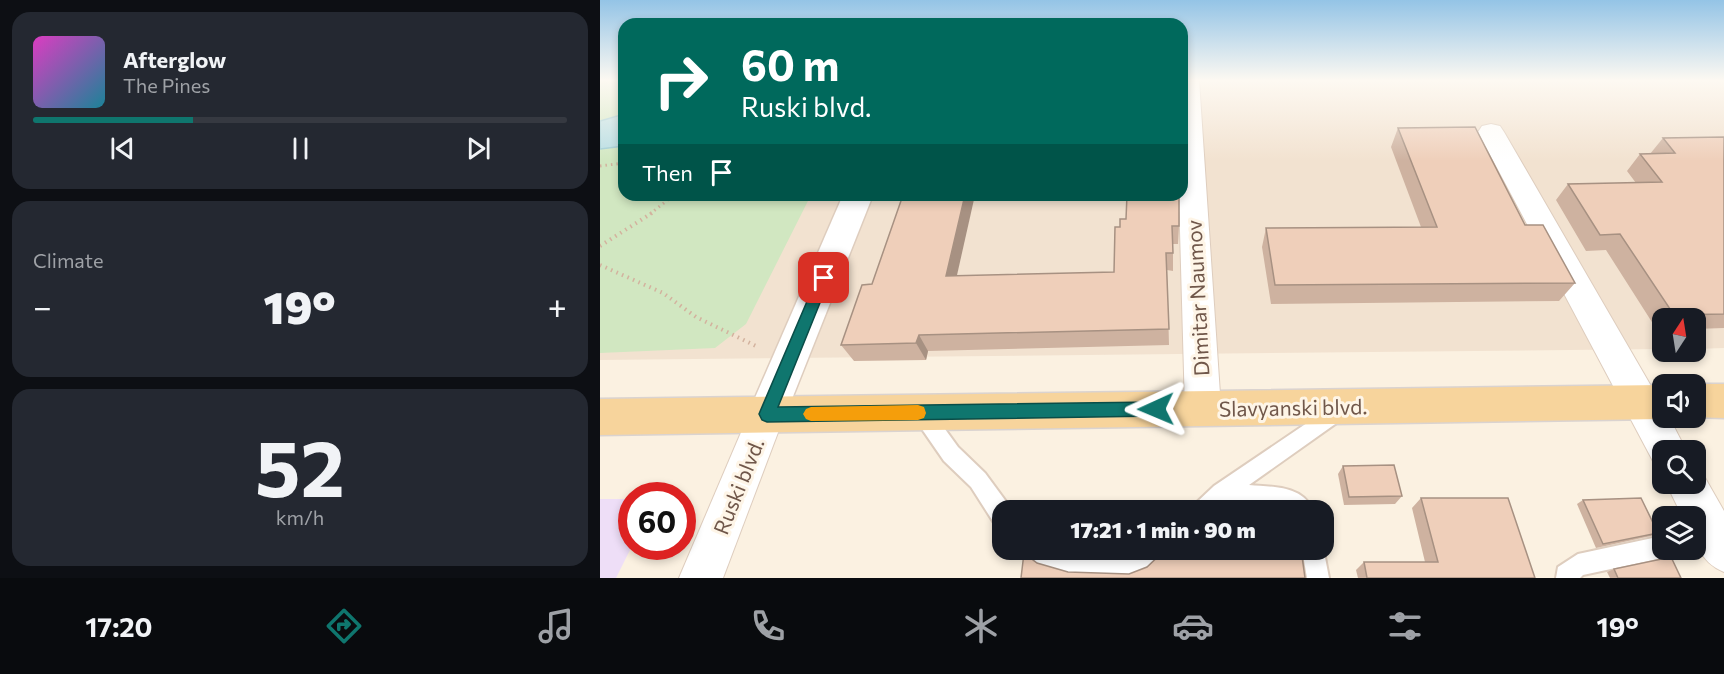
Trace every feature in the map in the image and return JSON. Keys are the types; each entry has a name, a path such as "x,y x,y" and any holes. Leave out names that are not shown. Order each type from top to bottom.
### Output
{"main road":[{"path":"1706,401 1724,401"},
{"name":"Slavyanski blvd.","path":"600,417 1651,402"}],"street":[{"name":"Dimitar Naumov","path":"1188,107 1203,408"},
{"path":"1491,132 1651,402 1664,440"},
{"name":"Ruski blvd.","path":"701,578 856,201"},
{"path":"1691,494 1709,537"}],"lane":[{"path":"1214,500 1345,406"},
{"path":"921,412 951,454 978,480 992,500"},
{"path":"1221,493 1288,500"},
{"path":"1567,578 1566,575 1578,565 1652,549"},
{"path":"1054,560 1080,567 1131,572 1144,560"},
{"path":"1315,560 1318,578"}],"path":[{"path":"600,166 618,164"},
{"path":"600,246 642,221 667,201"},
{"path":"600,265 663,293 696,317 789,362"}],"shaded area":[{"path":"600,107 618,107 618,201 1188,201 1188,107 1724,107 1724,348 1706,349 1706,308 1652,308 1652,349 600,360"},
{"path":"600,499 618,499 618,560 625,560 616,578 600,578"}],"green space":[{"path":"600,107 618,107 618,201 808,201 746,324 715,348 600,353"}],"water":[{"path":"618,116 618,147 600,149 600,121"}],"building":[{"path":"1475,127 1525,225 1543,225 1575,283 1275,285 1266,228 1437,227 1398,128"},
{"path":"1724,137 1724,314 1706,314 1706,308 1669,308 1620,234 1600,235 1568,184 1662,182 1640,154 1675,153 1663,138"},
{"path":"901,201 964,201 946,276 1114,272 1115,227 1120,227 1120,219 1126,219 1127,201 1179,201 1179,226 1172,226 1173,253 1166,253 1169,329 919,335 916,343 841,345 862,285 872,284"},
{"path":"1394,465 1402,496 1349,497 1343,466"},
{"path":"1421,498 1508,498 1535,578 1367,578 1364,562 1438,562"},
{"path":"1641,498 1652,521 1652,534 1603,544 1583,500"},
{"path":"1023,560 1033,560 1068,572 1129,574 1147,567 1154,560 1303,560 1305,578 1021,578"},
{"path":"1657,560 1672,560 1681,578 1618,578 1614,569"}],"slow traffic":[{"path":"811,414 918,413"}],"route":[{"path":"824,278 767,414 1156,409"}]}
